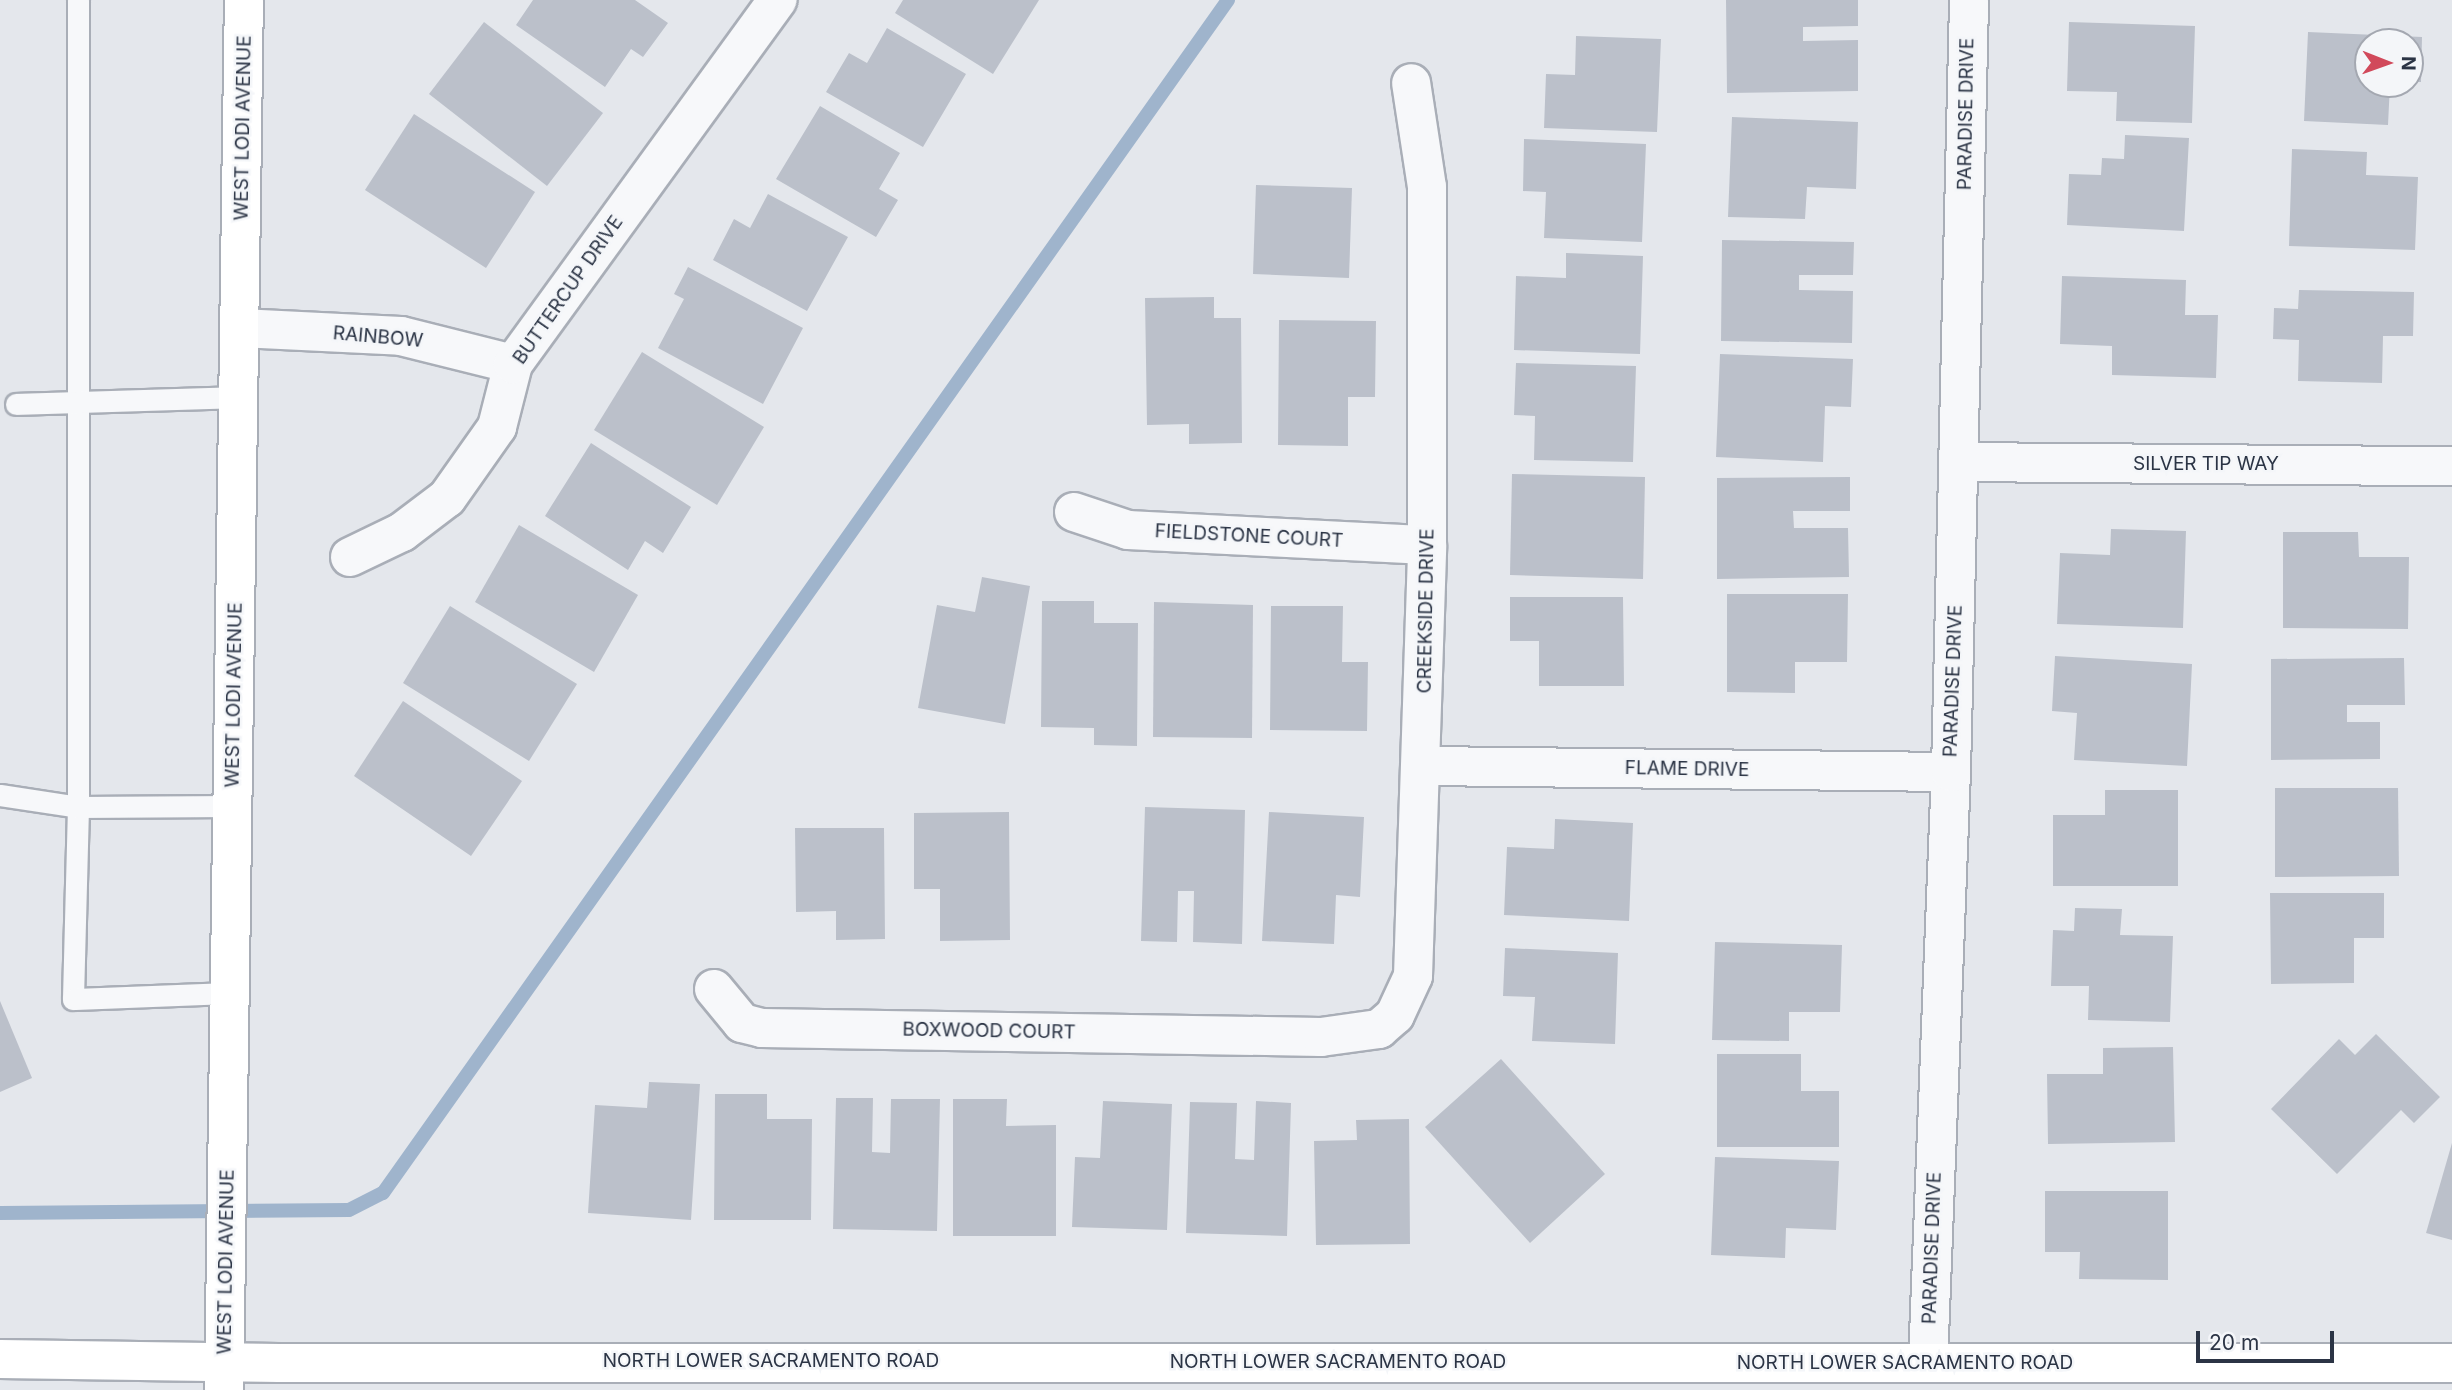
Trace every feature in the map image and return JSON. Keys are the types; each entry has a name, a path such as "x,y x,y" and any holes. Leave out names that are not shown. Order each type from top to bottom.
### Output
{"main road":[{"name":"WEST LODI AVENUE","path":"224,1376 244,0"},
{"name":"NORTH LOWER SACRAMENTO ROAD","path":"0,1359 224,1376 1920,1376 2452,1363"}],"street":[{"name":"PARADISE DRIVE","path":"1920,1376 1951,772 1969,0"},
{"name":"BUTTERCUP DRIVE","path":"350,557 402,532 447,498 497,428 513,364 771,2"},
{"name":"CREEKSIDE DRIVE","path":"1280,1036 1321,1037 1379,1029 1395,1015 1413,976 1423,766 1427,545 1427,187 1410,83"},
{"name":"RAINBOW","path":"240,328 401,336 513,364"},
{"name":"SILVER TIP WAY","path":"1959,462 2452,466"},
{"name":"FIELDSTONE COURT","path":"1074,512 1128,530 1427,545"},
{"name":"FLAME DRIVE","path":"1423,766 1951,772"},
{"name":"BOXWOOD COURT","path":"714,989 742,1023 762,1028 1280,1036"}],"lane":[{"path":"78,0 75,405 78,807 73,999 231,993"},
{"path":"16,404 75,405 239,397"},
{"path":"0,795 78,807 233,806"}],"building":[{"path":"533,0 635,0 668,23 643,57 631,49 605,87 516,25"},
{"path":"903,0 1039,0 993,74 895,13"},
{"path":"1726,0 1858,0 1858,26 1803,27 1803,41 1858,40 1858,91 1727,93"},
{"path":"484,22 603,113 547,186 429,94"},
{"path":"2069,22 2195,26 2192,123 2116,121 2117,92 2067,91"},
{"path":"887,28 966,74 923,147 826,92 849,53 867,63"},
{"path":"2308,32 2354,34 2354,98 2389,98 2388,125 2304,121"},
{"path":"1576,36 1661,39 1657,132 1544,128 1546,74 1575,75"},
{"path":"820,106 900,153 879,189 898,200 876,237 776,179"},
{"path":"414,114 535,192 486,268 365,190"},
{"path":"1732,117 1858,122 1856,189 1807,187 1805,219 1728,217"},
{"path":"2125,135 2189,138 2184,231 2067,225 2069,174 2101,175 2102,158 2124,159"},
{"path":"1524,139 1646,144 1642,242 1544,238 1546,192 1523,191"},
{"path":"2292,149 2367,152 2366,175 2418,177 2415,250 2289,246"},
{"path":"1256,185 1352,188 1349,278 1253,274"},
{"path":"768,194 848,237 807,311 713,260 734,219 750,228"},
{"path":"1722,240 1854,242 1853,275 1799,275 1799,290 1853,291 1852,343 1721,341"},
{"path":"1566,253 1643,256 1640,354 1514,350 1516,276 1566,278"},
{"path":"688,267 803,328 763,404 658,348 684,299 674,294"},
{"path":"2062,276 2186,280 2185,315 2218,315 2216,378 2112,375 2112,346 2060,344"},
{"path":"2299,290 2414,292 2413,336 2383,336 2382,383 2298,381 2299,340 2273,339 2274,308 2298,309"},
{"path":"1214,297 1214,318 1241,318 1242,443 1189,444 1189,424 1147,425 1145,298"},
{"path":"1279,320 1376,321 1375,397 1348,397 1348,446 1278,445"},
{"path":"642,352 764,427 717,505 594,430"},
{"path":"1720,354 1853,359 1851,407 1825,406 1823,462 1716,457"},
{"path":"1516,363 1636,366 1633,462 1534,460 1535,416 1514,415"},
{"path":"591,443 691,507 663,553 645,541 628,570 545,516"},
{"path":"1512,474 1645,477 1643,579 1510,575"},
{"path":"1850,477 1850,511 1793,511 1794,528 1848,528 1849,577 1717,579 1717,478"},
{"path":"519,525 638,595 594,672 475,602"},
{"path":"2111,529 2186,531 2183,628 2057,624 2060,553 2110,555"},
{"path":"2283,532 2358,532 2359,557 2409,557 2408,629 2283,628"},
{"path":"982,577 1030,586 1005,724 918,708 937,605 975,612"},
{"path":"1727,594 1848,594 1847,662 1795,662 1795,693 1727,692"},
{"path":"1510,597 1623,597 1624,686 1539,686 1539,641 1510,641"},
{"path":"1042,601 1094,601 1094,623 1138,623 1137,746 1094,745 1094,728 1041,727"},
{"path":"1154,602 1253,605 1252,738 1153,737"},
{"path":"450,606 577,684 529,761 403,683"},
{"path":"1271,606 1343,606 1342,662 1368,662 1367,731 1270,730"},
{"path":"2055,656 2192,664 2187,766 2074,760 2077,713 2052,711"},
{"path":"2404,658 2405,705 2347,705 2347,722 2380,722 2380,759 2271,760 2271,659"},
{"path":"403,701 522,781 471,856 354,776"},
{"path":"2275,788 2398,788 2399,876 2275,877"},
{"path":"2105,790 2178,790 2178,886 2053,886 2053,815 2105,815"},
{"path":"1145,807 1245,810 1242,944 1193,942 1194,891 1178,891 1177,942 1141,941"},
{"path":"1009,812 1010,940 940,941 940,889 914,889 914,813"},
{"path":"1269,812 1364,817 1360,897 1336,895 1334,944 1262,941"},
{"path":"1555,819 1633,823 1629,921 1504,915 1507,847 1554,849"},
{"path":"795,828 884,828 885,939 836,940 836,911 796,912"},
{"path":"2270,893 2384,893 2384,938 2354,938 2354,983 2271,984"},
{"path":"2075,908 2122,909 2120,935 2173,936 2170,1022 2088,1020 2089,986 2051,986 2053,930 2074,931"},
{"path":"1715,942 1842,945 1840,1012 1789,1012 1789,1041 1712,1040"},
{"path":"1505,948 1618,953 1615,1044 1532,1041 1535,997 1503,996"},
{"path":"0,1001 32,1078 0,1092"},
{"path":"2376,1034 2440,1097 2414,1123 2401,1110 2337,1174 2271,1109 2339,1039 2355,1055"},
{"path":"2173,1047 2175,1142 2048,1144 2047,1074 2103,1074 2103,1048"},
{"path":"1717,1054 1801,1054 1801,1091 1839,1091 1839,1147 1717,1147"},
{"path":"1501,1059 1605,1174 1530,1243 1425,1127"},
{"path":"649,1082 700,1084 691,1220 588,1213 595,1105 647,1108"},
{"path":"715,1094 767,1094 767,1119 812,1119 811,1220 714,1220"},
{"path":"836,1098 873,1098 872,1152 890,1153 891,1099 940,1099 937,1231 833,1229"},
{"path":"953,1099 1007,1099 1006,1126 1056,1125 1056,1236 953,1236"},
{"path":"1103,1101 1172,1104 1167,1230 1072,1227 1075,1157 1100,1158"},
{"path":"1256,1101 1291,1103 1287,1236 1186,1233 1190,1102 1237,1103 1235,1159 1254,1160"},
{"path":"1409,1119 1410,1244 1316,1245 1314,1141 1357,1140 1356,1120"},
{"path":"2452,1143 2452,1240 2426,1233"},
{"path":"1715,1157 1839,1161 1836,1230 1786,1228 1785,1258 1711,1255"},
{"path":"2045,1191 2168,1191 2168,1280 2079,1279 2080,1252 2045,1252"}],"waterway":[{"path":"0,1213 349,1210 383,1193 1228,0"}]}
